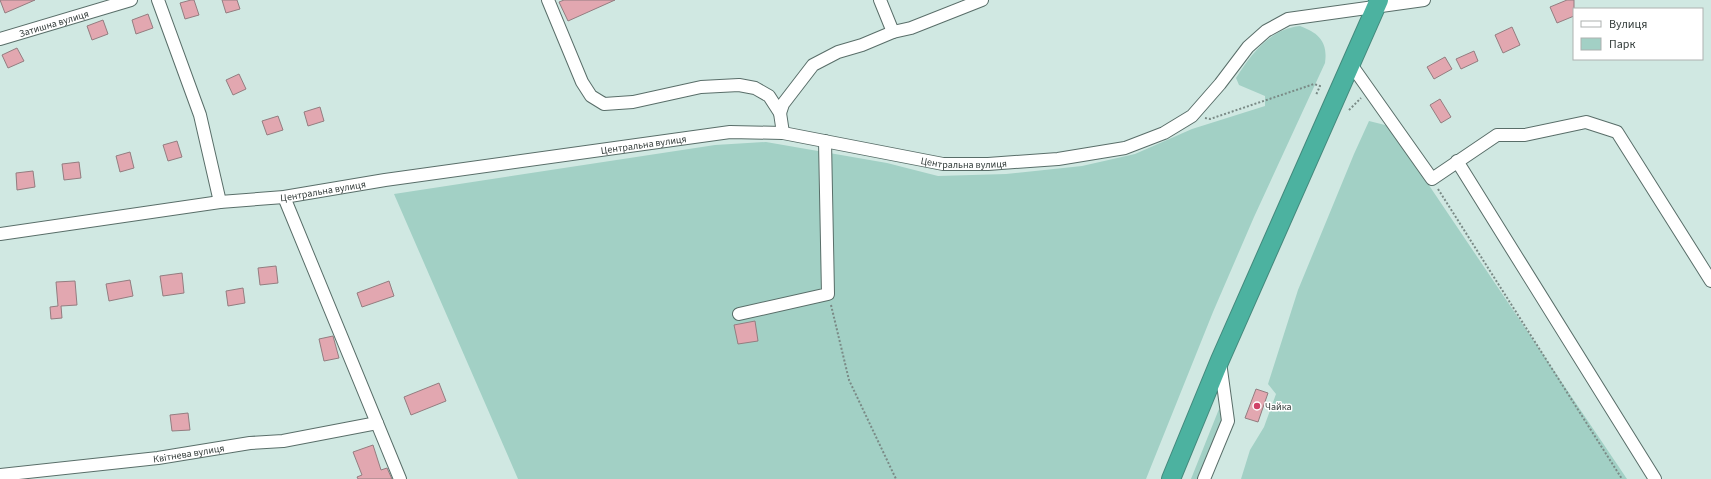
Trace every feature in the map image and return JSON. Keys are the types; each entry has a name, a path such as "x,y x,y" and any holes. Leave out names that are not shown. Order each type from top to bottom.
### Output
{"highway":[{"path":"1171,479 1220,360 1377,4"}],"street":[{"name":"Затишна вулиця","path":"0,39 130,0"},
{"path":"158,0 200,115 220,202"},
{"path":"548,0 582,82 591,96 604,104 633,102 701,87 739,85 755,88 769,96 780,113 783,133"},
{"path":"880,0 893,32"},
{"path":"780,113 783,104 813,66 838,52 862,45 893,32 911,28 982,0"},
{"name":"Центральна вулиця","path":"0,234 220,202 284,197 385,180 730,132 783,133 943,164 988,164 1058,159 1125,148 1164,133 1192,116 1220,84 1248,47 1266,31 1288,19 1377,4 1424,0"},
{"path":"1350,63 1432,179 1497,135 1525,135 1586,122 1617,132 1711,282"},
{"path":"739,314 828,294 825,141"},
{"path":"1457,161 1655,479"},
{"path":"284,197 400,479"},
{"path":"1204,479 1228,421 1220,360"},
{"name":"Квітнева вулиця","path":"0,475 158,458 250,443 283,441 377,424"}],"path":[{"path":"1192,116 1210,119 1314,84 1320,86 1316,95"},
{"path":"1432,179 1622,479"},
{"path":"828,294 849,380 896,479"}],"green space":[{"path":"1300,26 1317,35 1321,39 1325,49 1325,63 1254,217 1213,312 1146,479 518,479 394,194 715,145 766,142 887,163 938,176 1006,174 1082,166 1135,154 1192,129 1265,106 1265,96 1239,85 1236,78 1248,60 1262,44 1279,32"},
{"path":"1369,121 1389,126 1627,479 1241,479 1250,450 1264,427 1276,394 1268,384 1298,290"},
{"path":"1219,409 1224,417 1198,479 1191,479"}],"building":[{"path":"0,0 35,0 5,13"},
{"path":"194,0 199,15 185,19 180,3"},
{"path":"222,0 237,0 240,9 226,13"},
{"path":"564,0 615,0 568,21 559,2"},
{"path":"1567,0 1574,0 1573,16 1557,23 1550,7"},
{"path":"148,14 153,28 136,34 132,20"},
{"path":"103,20 108,34 92,40 87,26"},
{"path":"1512,27 1520,45 1503,53 1495,35"},
{"path":"17,48 24,61 8,68 2,55"},
{"path":"1474,51 1478,61 1461,69 1456,59"},
{"path":"1445,57 1452,69 1434,79 1427,67"},
{"path":"239,74 246,89 233,95 226,80"},
{"path":"1440,99 1451,117 1441,123 1430,105"},
{"path":"320,107 324,121 308,126 304,112"},
{"path":"278,116 283,130 267,135 262,121"},
{"path":"177,141 182,157 168,161 163,145"},
{"path":"130,152 134,168 120,172 116,156"},
{"path":"79,162 81,178 64,180 62,164"},
{"path":"33,171 35,187 17,190 16,173"},
{"path":"276,266 278,283 260,285 258,268"},
{"path":"182,273 184,293 163,296 160,276"},
{"path":"130,280 133,296 109,301 106,284"},
{"path":"75,281 77,305 61,306 62,318 51,319 50,307 58,306 56,282"},
{"path":"389,281 394,296 362,307 357,293"},
{"path":"243,288 245,303 228,306 226,291"},
{"path":"755,321 758,341 738,344 734,325"},
{"path":"333,336 339,358 324,361 319,339"},
{"path":"439,383 446,401 411,415 404,397"},
{"name":"Чайка","path":"1256,389 1268,393 1258,422 1245,418"},
{"path":"188,413 190,430 172,431 170,415"},
{"path":"373,445 381,470 387,468 392,479 358,479 357,477 362,475 353,452"}],"place":[{"name":"Чайка","path":"1257,406"}]}
